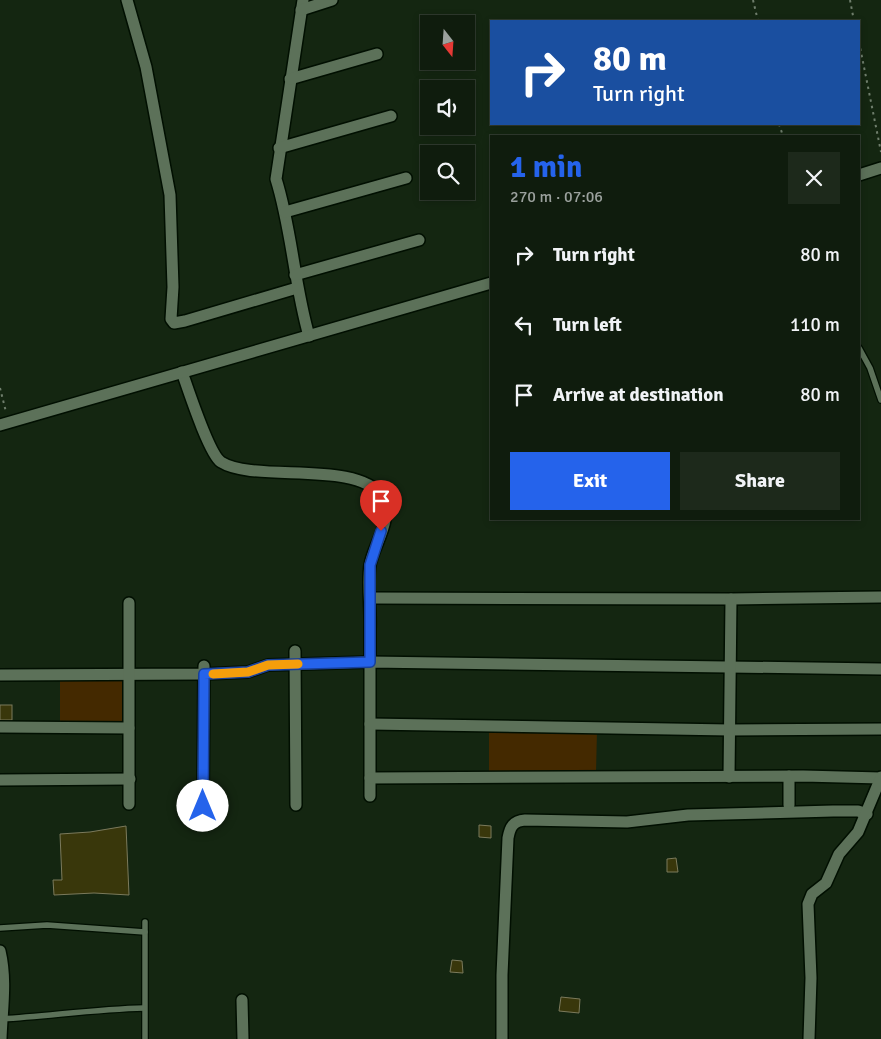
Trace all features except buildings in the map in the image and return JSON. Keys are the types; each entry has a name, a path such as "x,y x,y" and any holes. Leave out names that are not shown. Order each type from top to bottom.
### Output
{"street":[{"path":"127,0 146,67 170,195 173,287 171,320 174,323 185,321 297,288"},
{"path":"309,336 297,288 284,212 276,179 279,148 302,5 332,0"},
{"path":"290,79 377,54"},
{"path":"279,148 391,116"},
{"path":"860,175 881,168"},
{"path":"284,212 406,178"},
{"path":"295,275 419,240"},
{"path":"4,423 490,283"},
{"path":"182,372 215,456 221,462 236,467 310,473 358,480 371,486 381,496 386,514 370,565 370,796"},
{"path":"371,598 731,599 881,597"},
{"path":"729,777 732,668 731,599"},
{"path":"129,602 129,804"},
{"path":"295,651 296,805"},
{"path":"0,675 128,674 204,670 248,672 268,665 370,662 881,669"},
{"path":"203,806 204,670"},
{"path":"370,724 730,730 881,730"},
{"path":"0,727 129,728"},
{"path":"370,778 789,776 881,778 858,832 839,854 826,884 812,894 808,904 811,978 809,1039"},
{"path":"789,776 789,805"},
{"path":"0,780 130,779"},
{"path":"502,1039 502,974 508,838 510,827 514,823 525,820 627,822 688,815 833,811 858,811 867,814"},
{"path":"0,951 4,969 1,1039"},
{"path":"242,1000 243,1039"}],"lane":[{"path":"860,350 870,368 881,400"},
{"path":"145,922 145,1039"},
{"path":"0,928 47,926 145,932"},
{"path":"2,1018 37,1017 105,1009 144,1008"}],"path":[{"path":"753,0 758,20"},
{"path":"850,0 854,20"},
{"path":"860,47 881,152"},
{"path":"0,388 4,423"}],"shaded area":[{"path":"60,678 125,678 125,724 60,724"},
{"path":"489,730 597,730 596,773 489,773"}],"slow traffic":[{"path":"213,674 248,672 268,665 298,664"}],"route":[{"path":"203,806 204,674 248,672 268,665 370,662 370,565 381,531"}]}
